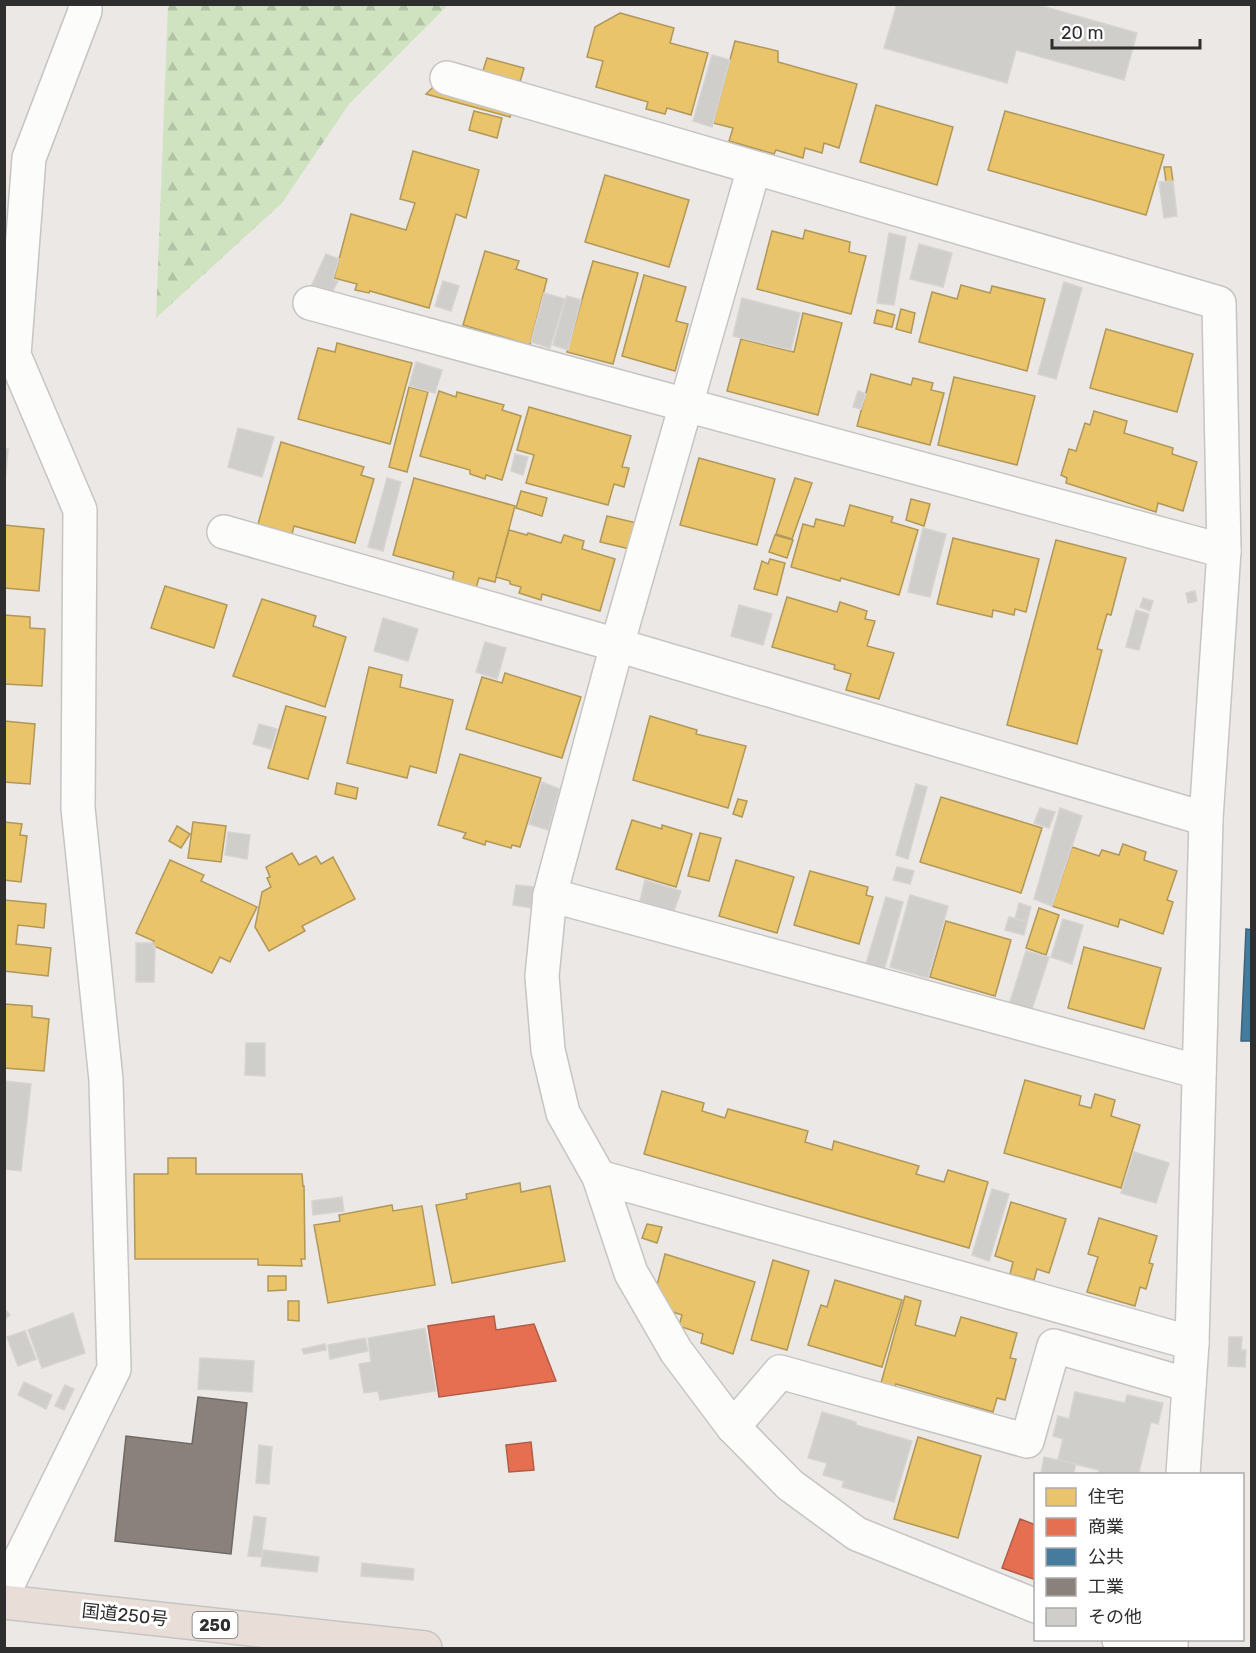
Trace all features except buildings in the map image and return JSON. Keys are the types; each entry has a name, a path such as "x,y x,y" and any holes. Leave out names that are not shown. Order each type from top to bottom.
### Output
{"highway":[{"name":"国道250号","path":"4,1602 425,1648"}],"street":[{"path":"4,1592 114,1369 106,1080 78,808 80,510 14,355 28,158 85,11 85,4"},
{"path":"447,78 1219,303 1224,550 1206,819 1191,1343 1183,1473"},
{"path":"754,168 617,645 550,896 542,976 548,1050 563,1113 599,1177 631,1273 676,1351 733,1427 790,1485 857,1534 1034,1606"},
{"path":"310,303 1224,550"},
{"path":"224,532 1206,819"},
{"path":"550,896 1198,1072"},
{"path":"599,1177 1191,1343"},
{"path":"733,1427 780,1372 1027,1441 1054,1346 1189,1385"},
{"path":"1122,1641 1141,1648"}],"green space":[{"path":"168,5 448,5 349,104 282,203 156,318"}]}
